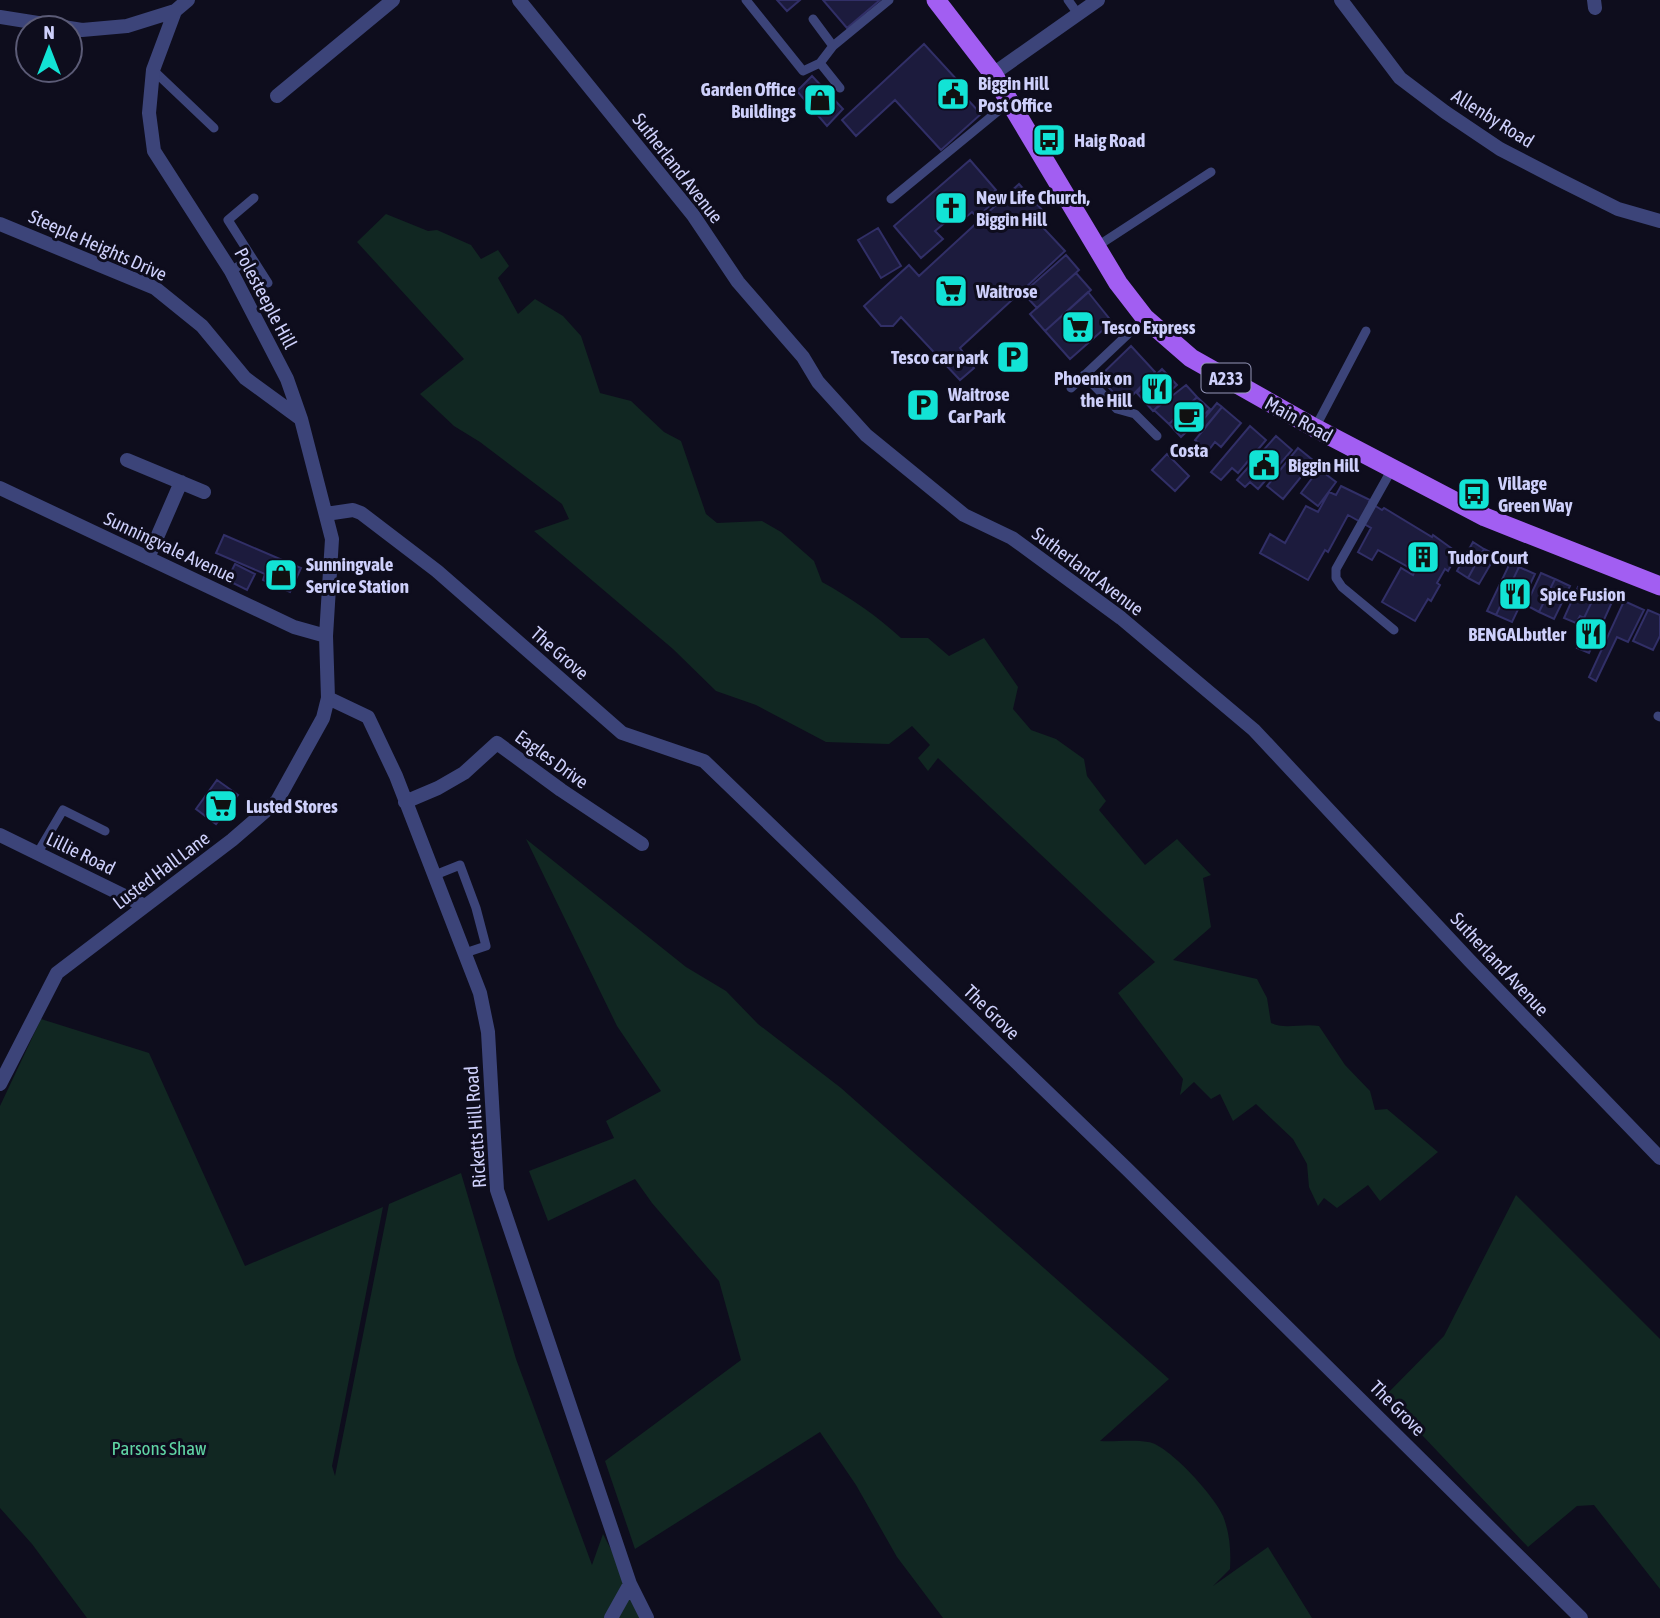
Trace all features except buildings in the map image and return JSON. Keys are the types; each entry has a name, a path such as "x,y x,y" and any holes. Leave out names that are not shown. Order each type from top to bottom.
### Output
{"main road":[{"name":"Main Road","path":"936,0 993,74 1118,284 1145,318 1191,358 1392,470 1485,517 1660,586"}],"street":[{"name":"Polesteeple Hill","path":"188,0 175,11 153,70 149,113 154,151 231,271 287,379 301,419 332,539 326,636"},
{"path":"277,96 393,0"},
{"name":"Sutherland Avenue","path":"519,0 693,215 738,282 803,357 818,382 866,435 964,515 1012,538 1121,618 1254,730 1470,961 1660,1158"},
{"path":"993,74 1098,0"},
{"name":"Allenby Road","path":"1341,0 1400,78 1445,112 1500,149 1558,179 1618,209 1660,221"},
{"path":"0,17 82,30 127,26 175,11"},
{"name":"Steeple Heights Drive","path":"0,223 156,288 202,326 245,378 301,419"},
{"path":"127,460 204,492"},
{"path":"148,558 181,482"},
{"name":"Sunningvale Avenue","path":"0,488 294,627 326,636"},
{"name":"The Grove","path":"326,514 353,510 361,513 437,571 622,733 704,761 1094,1137 1581,1618"},
{"name":"Lusted Hall Lane","path":"0,1084 57,974 232,840 276,802 323,718 328,698 326,636"},
{"name":"Ricketts Hill Road","path":"328,698 368,717 396,776 480,993 488,1032 497,1190 630,1584 647,1618"},
{"name":"Eagles Drive","path":"405,802 464,773 497,743 642,844"},
{"name":"Lillie Road","path":"0,835 145,906"},
{"path":"611,1618 630,1584"}],"lane":[{"path":"746,0 803,71 820,63 833,46 889,0"},
{"path":"1069,0 1078,14"},
{"path":"813,19 833,46"},
{"path":"820,63 840,88"},
{"path":"153,70 214,128"},
{"path":"891,199 1009,102"},
{"path":"1096,247 1211,172"},
{"path":"254,198 228,220 268,283"},
{"path":"231,271 251,258"},
{"path":"1071,388 1145,318"},
{"path":"1315,428 1366,331"},
{"path":"1084,375 1117,409 1135,414 1157,436"},
{"path":"1392,470 1336,569 1335,578 1342,587 1394,630"},
{"path":"37,854 63,810 105,831"},
{"path":"435,875 460,865 486,946 465,953"}],"green space":[{"path":"386,214 428,231 437,230 471,245 481,259 498,250 509,266 498,278 518,314 535,299 563,316 581,336 600,393 631,401 664,432 681,441 706,514 717,523 762,521 781,532 814,561 822,582 883,622 901,638 928,638 949,656 984,638 1018,687 1013,709 1031,730 1056,739 1084,759 1087,776 1106,801 1099,810 1145,865 1177,839 1211,875 1203,878 1211,927 1173,960 1257,979 1267,998 1271,1023 1282,1026 1319,1026 1345,1065 1370,1091 1375,1110 1387,1109 1438,1152 1380,1201 1368,1185 1337,1208 1324,1198 1318,1206 1309,1187 1307,1164 1293,1139 1256,1104 1233,1121 1220,1094 1211,1099 1194,1082 1180,1095 1183,1079 1118,993 1155,962 938,758 928,771 918,758 930,745 912,726 889,744 826,742 756,705 716,691 673,649 534,531 569,519 562,504 480,442 454,426 420,394 464,359 357,242"},
{"path":"526,839 686,967 726,991 758,1024 841,1088 1169,1379 1100,1441 1142,1441 1157,1445 1179,1462 1211,1497 1223,1516 1229,1536 1230,1556 1230,1569 1213,1586 1268,1547 1312,1618 943,1618 897,1557 856,1485 820,1432 635,1549 605,1461 741,1360 719,1281 652,1203 635,1179 548,1221 529,1171 614,1138 606,1121 661,1091 617,1026"},
{"name":"Parsons Shaw","path":"41,1019 149,1053 245,1266 383,1207 332,1466 335,1476 389,1204 461,1173 516,1359 592,1565 603,1534 633,1592 642,1618 87,1618 32,1544 0,1508 0,1106"},
{"path":"1516,1195 1660,1339 1660,1589 1594,1505 1577,1506 1528,1547 1385,1396 1444,1336"}],"place":[{"name":"Biggin Hill Post Office","path":"953,94"},
{"name":"Garden Office Buildings","path":"820,100"},
{"name":"Haig Road","path":"1049,140"},
{"name":"New Life Church, Biggin Hill","path":"951,208"},
{"name":"Waitrose","path":"951,291"},
{"name":"Tesco Express","path":"1078,327"},
{"name":"Tesco car park","path":"1013,357"},
{"name":"Phoenix on the Hill","path":"1157,389"},
{"name":"Waitrose Car Park","path":"923,405"},
{"name":"Costa","path":"1189,417"},
{"name":"Biggin Hill","path":"1264,465"},
{"name":"Village Green Way","path":"1474,494"},
{"name":"Tudor Court","path":"1423,557"},
{"name":"Sunningvale Service Station","path":"281,575"},
{"name":"Spice Fusion","path":"1515,594"},
{"name":"BENGALbutler","path":"1591,634"},
{"name":"Lusted Stores","path":"221,806"}]}
